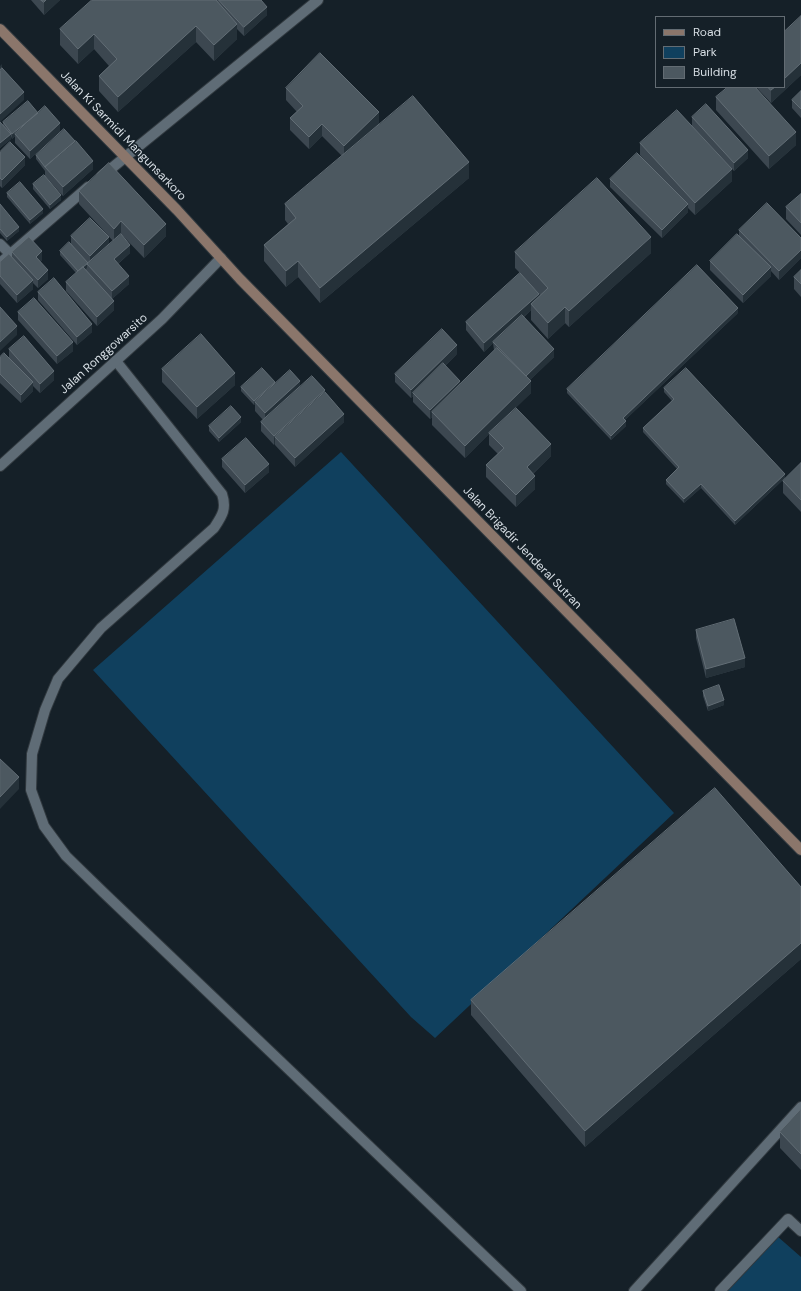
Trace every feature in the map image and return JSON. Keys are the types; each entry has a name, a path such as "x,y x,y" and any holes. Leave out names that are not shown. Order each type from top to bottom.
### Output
{"main road":[{"name":"Jalan Ki Sarmidi Mangunsarkoro","path":"0,28 125,156 224,261"},
{"name":"Jalan Brigadir Jenderal Sutran","path":"224,261 801,850"}],"street":[{"path":"0,263 125,156 318,0"},
{"path":"0,244 10,254"},
{"name":"Jalan Ronggowarsito","path":"0,466 224,261"},
{"path":"116,361 222,494 225,503 223,515 214,528 101,628 58,679 44,710 32,754 32,790 44,826 66,856 521,1291"},
{"path":"634,1291 801,1107"},
{"path":"720,1291 788,1219 801,1232"}],"green space":[{"path":"341,452 674,813 435,1038 411,1017 93,670"},
{"path":"777,1236 801,1257 801,1291 726,1291"}],"building":[{"path":"92,0 216,0 237,24 214,45 196,26 118,97 99,76 117,59 94,34 78,49 60,29"},
{"path":"219,0 261,0 267,7 244,27"},
{"path":"801,16 801,63 785,78 785,31"},
{"path":"320,53 379,112 344,146 322,124 309,137 290,118 303,106 286,88"},
{"path":"2,68 24,92 0,114 0,71"},
{"path":"727,88 756,88 796,132 769,156 716,97"},
{"path":"801,91 801,109 792,100"},
{"path":"413,96 469,162 320,288 298,261 286,271 264,245 296,218 285,204"},
{"path":"28,101 38,113 12,134 3,122"},
{"path":"706,104 748,150 734,163 692,117"},
{"path":"45,106 60,123 30,151 15,134"},
{"path":"677,110 732,169 695,203 640,143"},
{"path":"0,122 11,134 0,143"},
{"path":"64,129 75,141 45,167 36,155"},
{"path":"76,141 93,161 63,187 45,167"},
{"path":"10,142 25,157 2,180 0,178 0,152"},
{"path":"637,153 688,204 662,230 610,179"},
{"path":"109,163 166,224 144,245 121,221 114,229 79,191"},
{"path":"44,175 61,195 50,205 33,184"},
{"path":"597,178 651,237 569,311 565,307 548,323 531,304 548,288 515,252"},
{"path":"20,182 43,209 30,220 7,193"},
{"path":"801,194 801,223 786,207"},
{"path":"767,203 801,238 801,250 779,271 739,230"},
{"path":"0,204 19,227 7,237 0,229"},
{"path":"90,218 109,237 90,256 71,236"},
{"path":"121,234 130,245 114,259 129,276 112,291 87,264"},
{"path":"737,234 771,267 743,295 710,261"},
{"path":"29,237 42,251 36,257 48,270 38,280 12,252"},
{"path":"69,242 88,263 78,271 60,251"},
{"path":"9,254 33,280 17,295 0,276 0,262"},
{"path":"697,265 738,308 623,418 626,421 611,436 567,389"},
{"path":"83,267 114,301 97,317 66,282"},
{"path":"801,270 801,284 794,277"},
{"path":"520,273 539,294 484,343 466,322"},
{"path":"54,278 92,324 77,337 38,292"},
{"path":"34,298 73,342 57,356 18,312"},
{"path":"0,307 17,326 0,342"},
{"path":"522,315 554,349 526,376 493,342"},
{"path":"442,329 457,345 411,390 395,374"},
{"path":"201,334 235,373 197,407 162,369"},
{"path":"24,336 54,371 40,384 9,349"},
{"path":"497,348 531,381 465,446 432,412"},
{"path":"4,353 33,382 21,395 0,374 0,357"},
{"path":"443,363 460,381 430,410 413,393"},
{"path":"262,368 275,382 254,401 241,387"},
{"path":"686,368 785,474 735,521 701,484 684,499 666,480 679,467 643,428 674,399 664,388"},
{"path":"290,370 300,381 265,413 255,402"},
{"path":"312,376 325,390 274,436 261,422"},
{"path":"325,392 344,414 295,458 275,437"},
{"path":"231,406 241,417 219,438 209,426"},
{"path":"516,408 551,444 527,467 535,476 516,495 486,465 504,448 489,433"},
{"path":"246,438 269,464 245,485 222,459"},
{"path":"801,463 801,500 783,481"},
{"path":"734,619 745,658 706,669 696,630"},
{"path":"719,685 724,700 708,706 703,691"},
{"path":"0,759 19,777 0,797"},
{"path":"715,788 801,887 801,943 585,1131 471,1000"},
{"path":"801,1109 801,1154 780,1132"}]}
